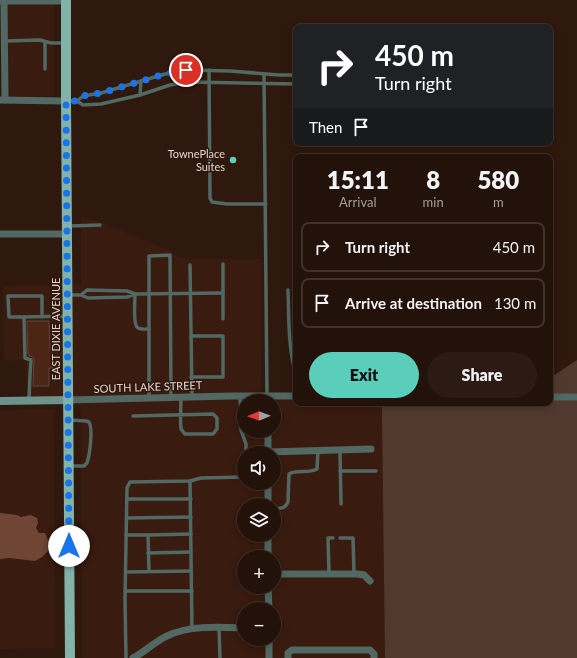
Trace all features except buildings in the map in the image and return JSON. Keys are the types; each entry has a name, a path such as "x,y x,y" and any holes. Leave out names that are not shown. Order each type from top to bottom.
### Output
{"main road":[{"name":"EAST DIXIE AVENUE","path":"66,0 70,658"}],"street":[{"path":"66,0 2,1 4,40 3,100 66,101"},
{"path":"0,234 67,230"},
{"name":"SOUTH LAKE STREET","path":"0,400 237,396"},
{"name":"SOUTH LAKE STREET","path":"281,397 293,396"},
{"path":"553,397 577,397"},
{"path":"281,451 371,449"},
{"path":"281,574 354,574 364,576 370,580"},
{"path":"133,658 157,641 181,630 219,627 237,628"},
{"path":"269,646 269,658"},
{"path":"288,658 288,653 292,650 370,650 374,654 374,658"},
{"path":"324,650 324,658"}],"lane":[{"path":"4,40 40,40 52,43 66,43"},
{"path":"45,42 45,69"},
{"path":"77,101 82,96 101,93 165,74 186,70 293,75"},
{"path":"209,70 210,198 212,202 227,204 266,204"},
{"path":"264,74 267,394"},
{"path":"140,95 141,81"},
{"path":"66,101 77,101 83,105 101,104 140,95 170,85 188,82 293,84"},
{"path":"67,230 100,225"},
{"path":"149,398 150,256 170,255 171,397"},
{"path":"223,264 223,319"},
{"path":"190,266 192,397"},
{"path":"81,295 87,290 127,290 135,294"},
{"path":"288,290 289,328 293,363"},
{"path":"116,291 116,297"},
{"path":"68,295 81,295 88,298 127,297 135,294 223,293"},
{"path":"135,294 136,326 140,329 149,329"},
{"path":"42,317 42,296 8,296 9,317 42,317 68,316"},
{"path":"24,317 25,358 31,360 29,400"},
{"path":"191,336 223,336 223,377 191,378"},
{"path":"133,416 181,414 213,414 217,418 217,429 213,434 185,434 181,430 181,414 181,397"},
{"path":"68,420 89,422 91,431 88,463 84,466 69,466"},
{"path":"281,508 286,506 288,502 288,474 290,472 312,472 317,469 318,450"},
{"path":"340,450 341,504"},
{"path":"340,472 376,471"},
{"path":"126,658 125,591 127,488 130,482 190,481 201,478 237,477"},
{"path":"190,481 192,629"},
{"path":"127,499 190,499"},
{"path":"127,518 191,517"},
{"path":"148,534 149,571"},
{"path":"126,535 191,534"},
{"path":"329,574 328,538 332,538"},
{"path":"340,538 353,538 354,574"},
{"path":"148,553 191,552"},
{"path":"126,572 191,571"},
{"path":"125,591 192,591"},
{"path":"219,627 220,658"}],"shaded area":[{"path":"54,3 54,96 5,98 3,50 0,50 0,4"},
{"path":"81,216 130,234 170,251 180,258 262,259 261,394 237,394 237,438 281,438 281,397 293,397 293,406 382,406 385,658 82,658 81,407 72,407 71,284 81,284"},
{"path":"64,285 64,397 27,397 25,360 4,361 3,286"},
{"path":"577,360 577,658 385,658 382,406 553,406 553,376"},
{"path":"54,409 55,648 0,649 0,410"},
{"path":"0,513 17,515 21,517 31,515 37,518 38,523 36,528 39,533 45,533 49,542 48,551 35,561 9,558 0,559"}],"place":[{"name":"TownePlace Suites","path":"233,160"}],"route":[{"path":"69,546 66,101 77,101 82,96 101,93 165,74 186,70"}]}
